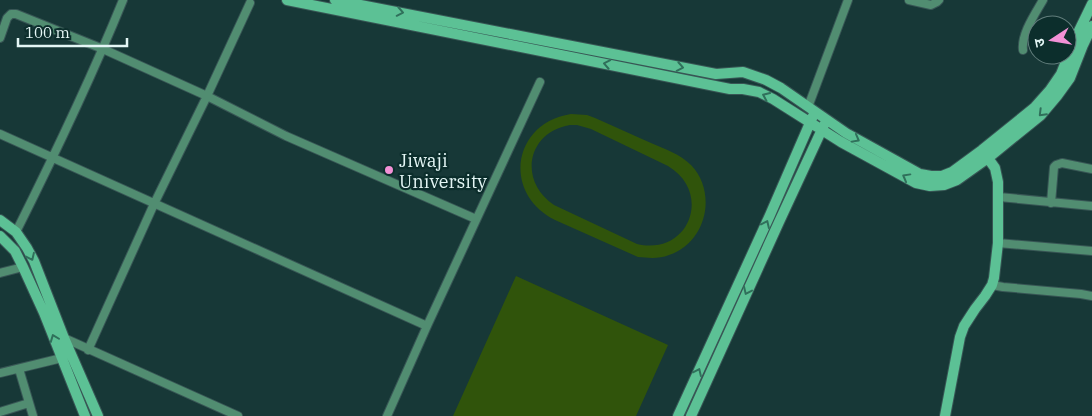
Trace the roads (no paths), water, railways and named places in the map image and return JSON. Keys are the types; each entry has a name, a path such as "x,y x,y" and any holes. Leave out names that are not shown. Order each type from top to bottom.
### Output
{"main road":[{"path":"287,0 730,89 759,92 773,98 811,122 846,133 920,174 931,176 942,176 952,172 985,154 1041,115 1054,93 1074,41 1092,4"},
{"path":"335,0 716,74 744,72 781,88 812,109 825,125"},
{"path":"1054,93 1070,78 1092,26"},
{"path":"678,416 811,122 812,109"},
{"path":"691,416 778,222 825,125"},
{"path":"945,416 960,337 964,326 992,285 994,278 998,243 999,197 997,174 985,154"},
{"path":"0,220 16,232 28,248 98,416"},
{"path":"0,236 15,251 23,267 44,313 85,416"}],"street":[{"path":"16,232 53,158 103,49 123,0"},
{"path":"812,109 848,0"},
{"path":"909,0 931,4 939,0"},
{"path":"1023,50 1024,37 1042,0"},
{"path":"88,350 154,204 250,3"},
{"path":"0,38 7,18 11,14 16,14 103,49 207,96 286,136 476,219"},
{"path":"387,416 540,82"},
{"path":"0,134 427,326"},
{"path":"1051,203 1054,167 1056,165 1062,163 1092,169"},
{"path":"999,197 1092,206"},
{"path":"998,243 1092,251"},
{"path":"0,274 23,267"},
{"path":"992,285 1092,296"},
{"path":"64,338 238,416"},
{"path":"0,373 72,356"},
{"path":"19,369 33,416"},
{"path":"0,412 29,403"}],"place":[{"name":"Jiwaji University","path":"389,170"}]}
